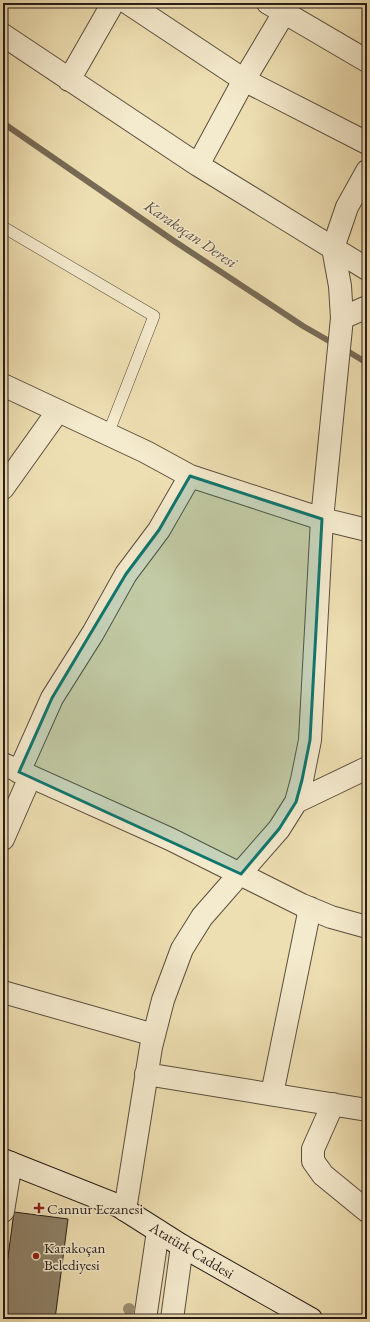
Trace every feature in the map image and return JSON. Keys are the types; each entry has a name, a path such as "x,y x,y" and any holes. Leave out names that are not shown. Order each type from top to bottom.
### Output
{"street":[{"path":"70,80 112,3"},
{"path":"128,3 244,80 367,143"},
{"path":"198,165 244,80 273,6 367,61"},
{"path":"3,35 198,165 367,269"},
{"path":"124,1210 146,1074 154,1035 163,1000 182,949 202,917 279,829 296,802 310,740 322,519 342,318 340,286 333,248 347,207 367,171"},
{"path":"342,318 367,307"},
{"path":"3,385 108,434 190,476 322,519 367,530"},
{"path":"3,488 58,410"},
{"path":"3,839 17,771 52,698 93,633 126,574 159,530 190,476"},
{"path":"296,802 367,768"},
{"path":"17,771 170,839 310,908 331,917 367,927"},
{"path":"272,1094 310,908"},
{"path":"3,992 154,1035"},
{"path":"146,1074 367,1110"},
{"path":"333,1104 313,1149 313,1161 324,1175 367,1211"},
{"path":"3,1211 7,1162"},
{"name":"Atatürk Caddesi","path":"7,1162 124,1210 182,1246 311,1319"},
{"path":"145,1319 158,1231"},
{"path":"172,1319 182,1246"}],"lane":[{"path":"3,227 154,316 108,434"}],"highlighted area":[{"path":"190,476 322,519 310,740 302,780 296,802 279,829 241,874 19,772 52,698 126,574 159,530"}],"building":[{"name":"Karakoçan Belediyesi","path":"14,1212 68,1219 55,1319 3,1319 3,1294"}],"waterway":[{"name":"Karakoçan Deresi","path":"3,123 174,241 303,326 336,345"},
{"name":"Karakoçan Deresi","path":"344,349 367,363"}],"place":[{"name":"Cannur Eczanesi","path":"39,1208"},
{"name":"Karakoçan Belediyesi","path":"36,1256"}]}
